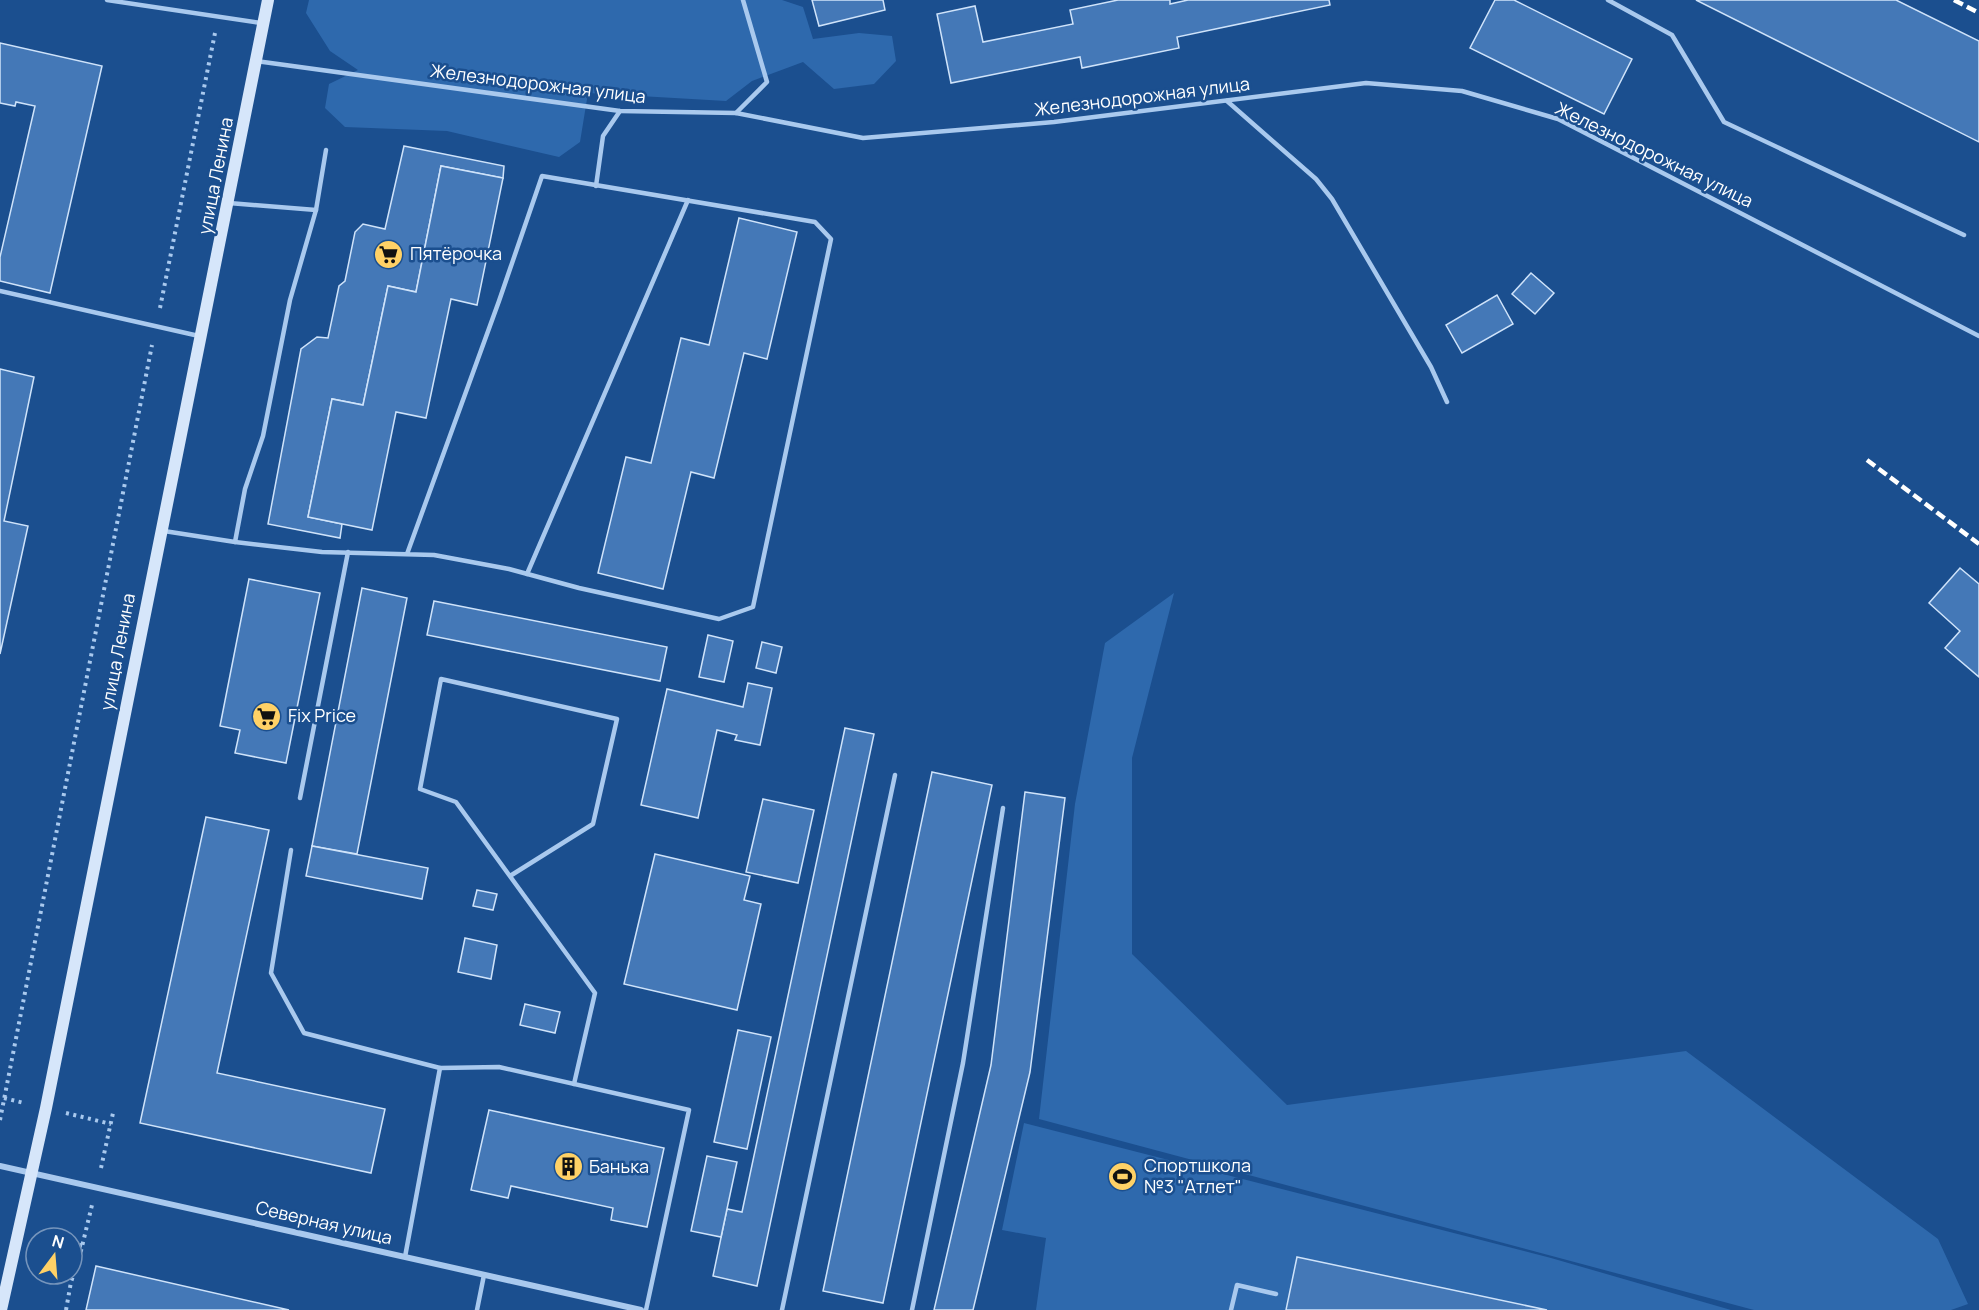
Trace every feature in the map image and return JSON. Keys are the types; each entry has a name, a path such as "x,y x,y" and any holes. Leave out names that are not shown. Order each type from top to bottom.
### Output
{"street":[{"name":"улица Ленина","path":"1,1310 46,1108 268,0"},
{"name":"Северная улица","path":"0,1166 641,1310"}],"lane":[{"path":"107,0 264,23"},
{"path":"736,112 767,82 743,0"},
{"path":"1608,0 1672,35 1724,122 1964,235"},
{"name":"Железнодорожная улица","path":"256,61 620,111 736,112 863,138 1054,122 1366,83 1462,91 1558,119 1979,336"},
{"path":"1227,101 1316,179 1332,199 1431,368 1448,402"},
{"path":"597,186 603,136 620,111"},
{"path":"235,542 245,489 263,436 290,300 316,210 326,150"},
{"path":"161,530 235,542 321,552 435,555 509,569 579,588 719,618 753,607 831,239 815,222 542,176 407,554"},
{"path":"528,574 688,200"},
{"path":"229,203 316,210"},
{"path":"0,291 201,336"},
{"path":"300,798 348,552"},
{"path":"510,876 593,824 617,719 441,680 420,789 456,802 595,993 574,1084"},
{"path":"782,1310 895,775"},
{"path":"912,1310 963,1062 1003,808"},
{"path":"291,850 271,973 304,1033 440,1068 499,1067 689,1110 646,1310"},
{"path":"405,1257 440,1068"},
{"path":"477,1310 484,1275"},
{"path":"1231,1310 1237,1285 1276,1294"}],"path":[{"path":"0,1120 219,16"},
{"path":"84,1242 113,1113"},
{"path":"66,1310 70,1286"}],"shaded area":[{"path":"309,0 782,0 803,7 813,39 859,33 892,36 896,61 874,84 834,89 803,62 752,81 726,101 588,93 580,142 559,157 447,131 345,127 325,108 329,84 358,70 330,51 306,13"},
{"path":"1174,593 1132,758 1132,954 1287,1105 1686,1051 1938,1239 1968,1304 1951,1310 1754,1310 1039,1119 1075,804 1105,643"},
{"name":"Спортшкола №3 \"Атлет\"","path":"1024,1123 1551,1258 1731,1310 1036,1310 1046,1238 1002,1230"}],"building":[{"path":"812,0 883,0 885,10 819,26"},
{"path":"1118,0 1170,0 1170,4 1188,0 1329,0 1330,5 1177,37 1179,48 1082,68 1080,57 951,83 937,14 975,6 983,42 1073,24 1070,10"},
{"path":"1495,0 1514,0 1632,59 1604,114 1470,48"},
{"path":"1696,0 1896,0 1979,41 1979,142"},
{"path":"0,43 102,66 50,293 0,281 0,257 35,106 16,102 15,106 0,103"},
{"path":"404,146 504,166 503,178 441,166 416,292 388,286 363,405 332,399 308,517 342,524 340,538 268,524 301,349 317,337 328,338 339,286 345,281 355,232 363,224 385,229"},
{"path":"441,166 503,178 477,305 451,299 426,418 396,412 372,530 308,517 332,399 363,405 388,286 416,292"},
{"path":"739,218 797,232 767,359 744,353 714,478 691,472 663,589 598,573 626,457 651,463 681,338 709,345"},
{"path":"1531,273 1554,293 1535,314 1512,294"},
{"path":"1497,295 1513,324 1462,353 1446,325"},
{"path":"0,369 34,377 4,521 28,526 0,654"},
{"path":"1960,568 1979,584 1979,677 1945,648 1960,631 1929,603"},
{"path":"249,579 320,593 286,763 235,753 240,730 220,726"},
{"path":"362,588 407,598 357,854 312,846"},
{"path":"434,601 667,647 660,681 427,635"},
{"path":"708,635 733,641 724,682 699,677"},
{"path":"762,642 782,647 776,673 756,668"},
{"path":"748,683 772,688 760,745 735,740 737,735 717,730 698,818 641,805 667,689 743,707"},
{"path":"845,728 874,734 757,1286 713,1276 727,1209 742,1212"},
{"path":"932,772 992,785 883,1303 823,1291"},
{"path":"1025,792 1065,798 1030,1072 973,1310 934,1310 991,1065"},
{"path":"763,799 814,810 798,883 746,872"},
{"path":"206,817 269,830 217,1073 385,1109 371,1173 140,1123"},
{"path":"312,846 428,868 422,899 306,876"},
{"path":"655,854 750,876 744,900 761,904 737,1010 624,984"},
{"path":"477,890 497,894 493,910 473,906"},
{"path":"465,938 497,945 491,979 458,972"},
{"path":"525,1004 560,1012 555,1033 520,1025"},
{"path":"738,1030 771,1037 747,1149 714,1142"},
{"name":"Банька","path":"489,1110 664,1148 647,1227 611,1220 613,1208 511,1186 508,1198 471,1190"},
{"path":"707,1156 737,1162 721,1237 691,1231"},
{"path":"1297,1257 1547,1310 1286,1310"},
{"path":"96,1266 289,1310 86,1310"}],"railway":[{"path":"1954,0 1979,13"},
{"path":"1867,460 1979,544"}],"place":[{"name":"Пятёрочка","path":"389,254"},
{"name":"Fix Price","path":"267,716"},
{"name":"Банька","path":"568,1167"},
{"name":"Спортшкола №3 \"Атлет\"","path":"1123,1176"}]}
